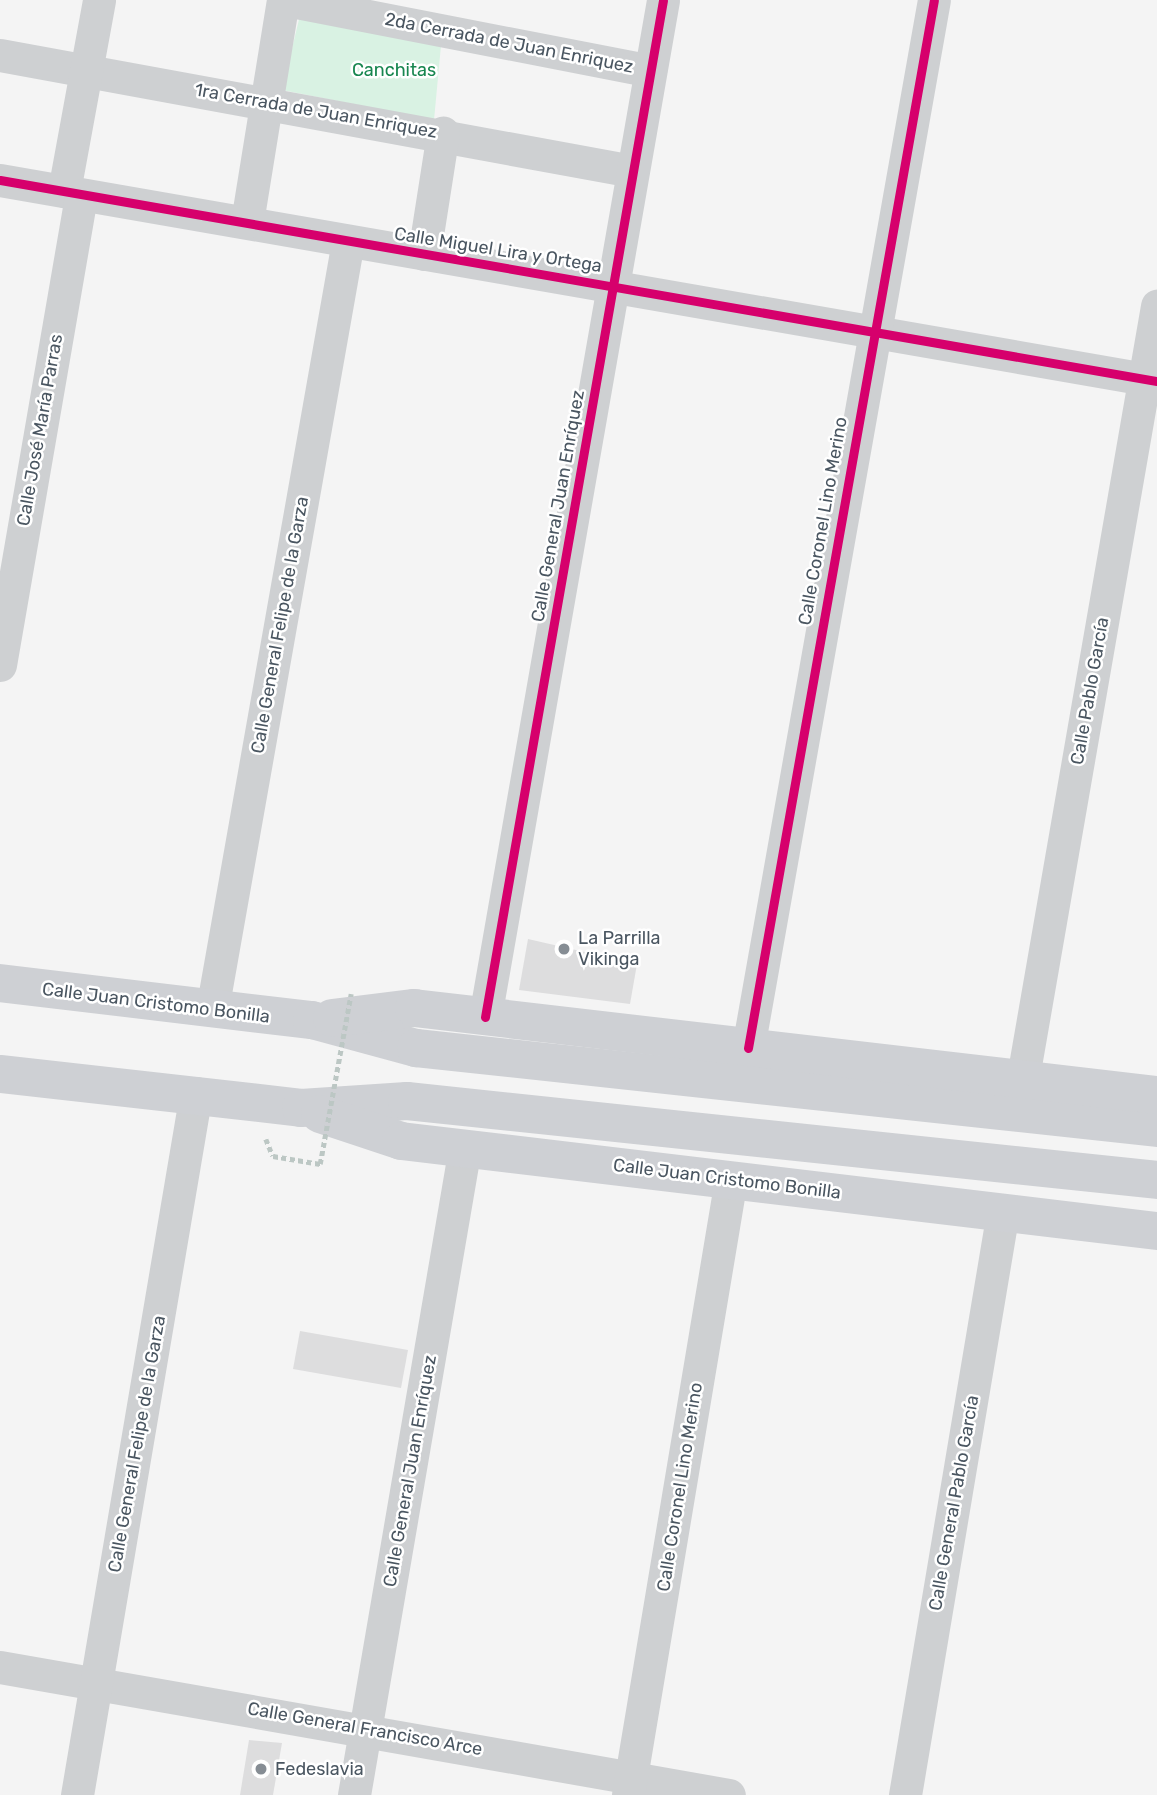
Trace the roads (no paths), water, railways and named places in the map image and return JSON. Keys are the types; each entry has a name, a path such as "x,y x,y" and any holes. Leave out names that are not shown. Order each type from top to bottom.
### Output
{"main road":[{"name":"Calle Juan Cristomo Bonilla","path":"0,983 312,1020 416,1048 877,1100 1157,1128"},
{"name":"Calle Juan Cristomo Bonilla","path":"312,1020 414,1008 748,1048 1023,1077 1157,1096"},
{"name":"Calle Juan Cristomo Bonilla","path":"0,1074 196,1093 301,1108 401,1140 1157,1231"},
{"name":"Calle Juan Cristomo Bonilla","path":"301,1108 407,1101 872,1153 1157,1180"}],"street":[{"name":"Calle José María Parras","path":"0,666 99,0"},
{"name":"2da Cerrada de Juan Enriquez","path":"285,0 650,71"},
{"path":"247,222 265,102 285,0"},
{"name":"Calle General Juan Enríquez","path":"485,1017 663,0"},
{"name":"Calle Coronel Lino Merino","path":"748,1048 872,331 934,0"},
{"name":"1ra Cerrada de Juan Enriquez","path":"0,55 443,132 632,171"},
{"path":"424,254 443,132"},
{"name":"Calle Miguel Lira y Ortega","path":"0,180 1151,380"},
{"name":"Calle General Felipe de la Garza","path":"212,1010 348,240"},
{"name":"Calle Pablo García","path":"1023,1077 1151,380 1157,306"},
{"name":"Calle General Felipe de la Garza","path":"77,1795 196,1093"},
{"name":"Calle General Juan Enríquez","path":"354,1795 465,1147"},
{"name":"Calle Coronel Lino Merino","path":"630,1787 732,1180"},
{"name":"Calle General Pablo García","path":"905,1795 1003,1211"},
{"name":"Calle General Francisco Arce","path":"0,1667 97,1681 365,1728 630,1787 729,1795"}],"place":[{"name":"La Parrilla Vikinga","path":"564,949"},
{"name":"Fedeslavia","path":"261,1769"}],"park label":[{"name":"Canchitas","path":"394,70"}]}
